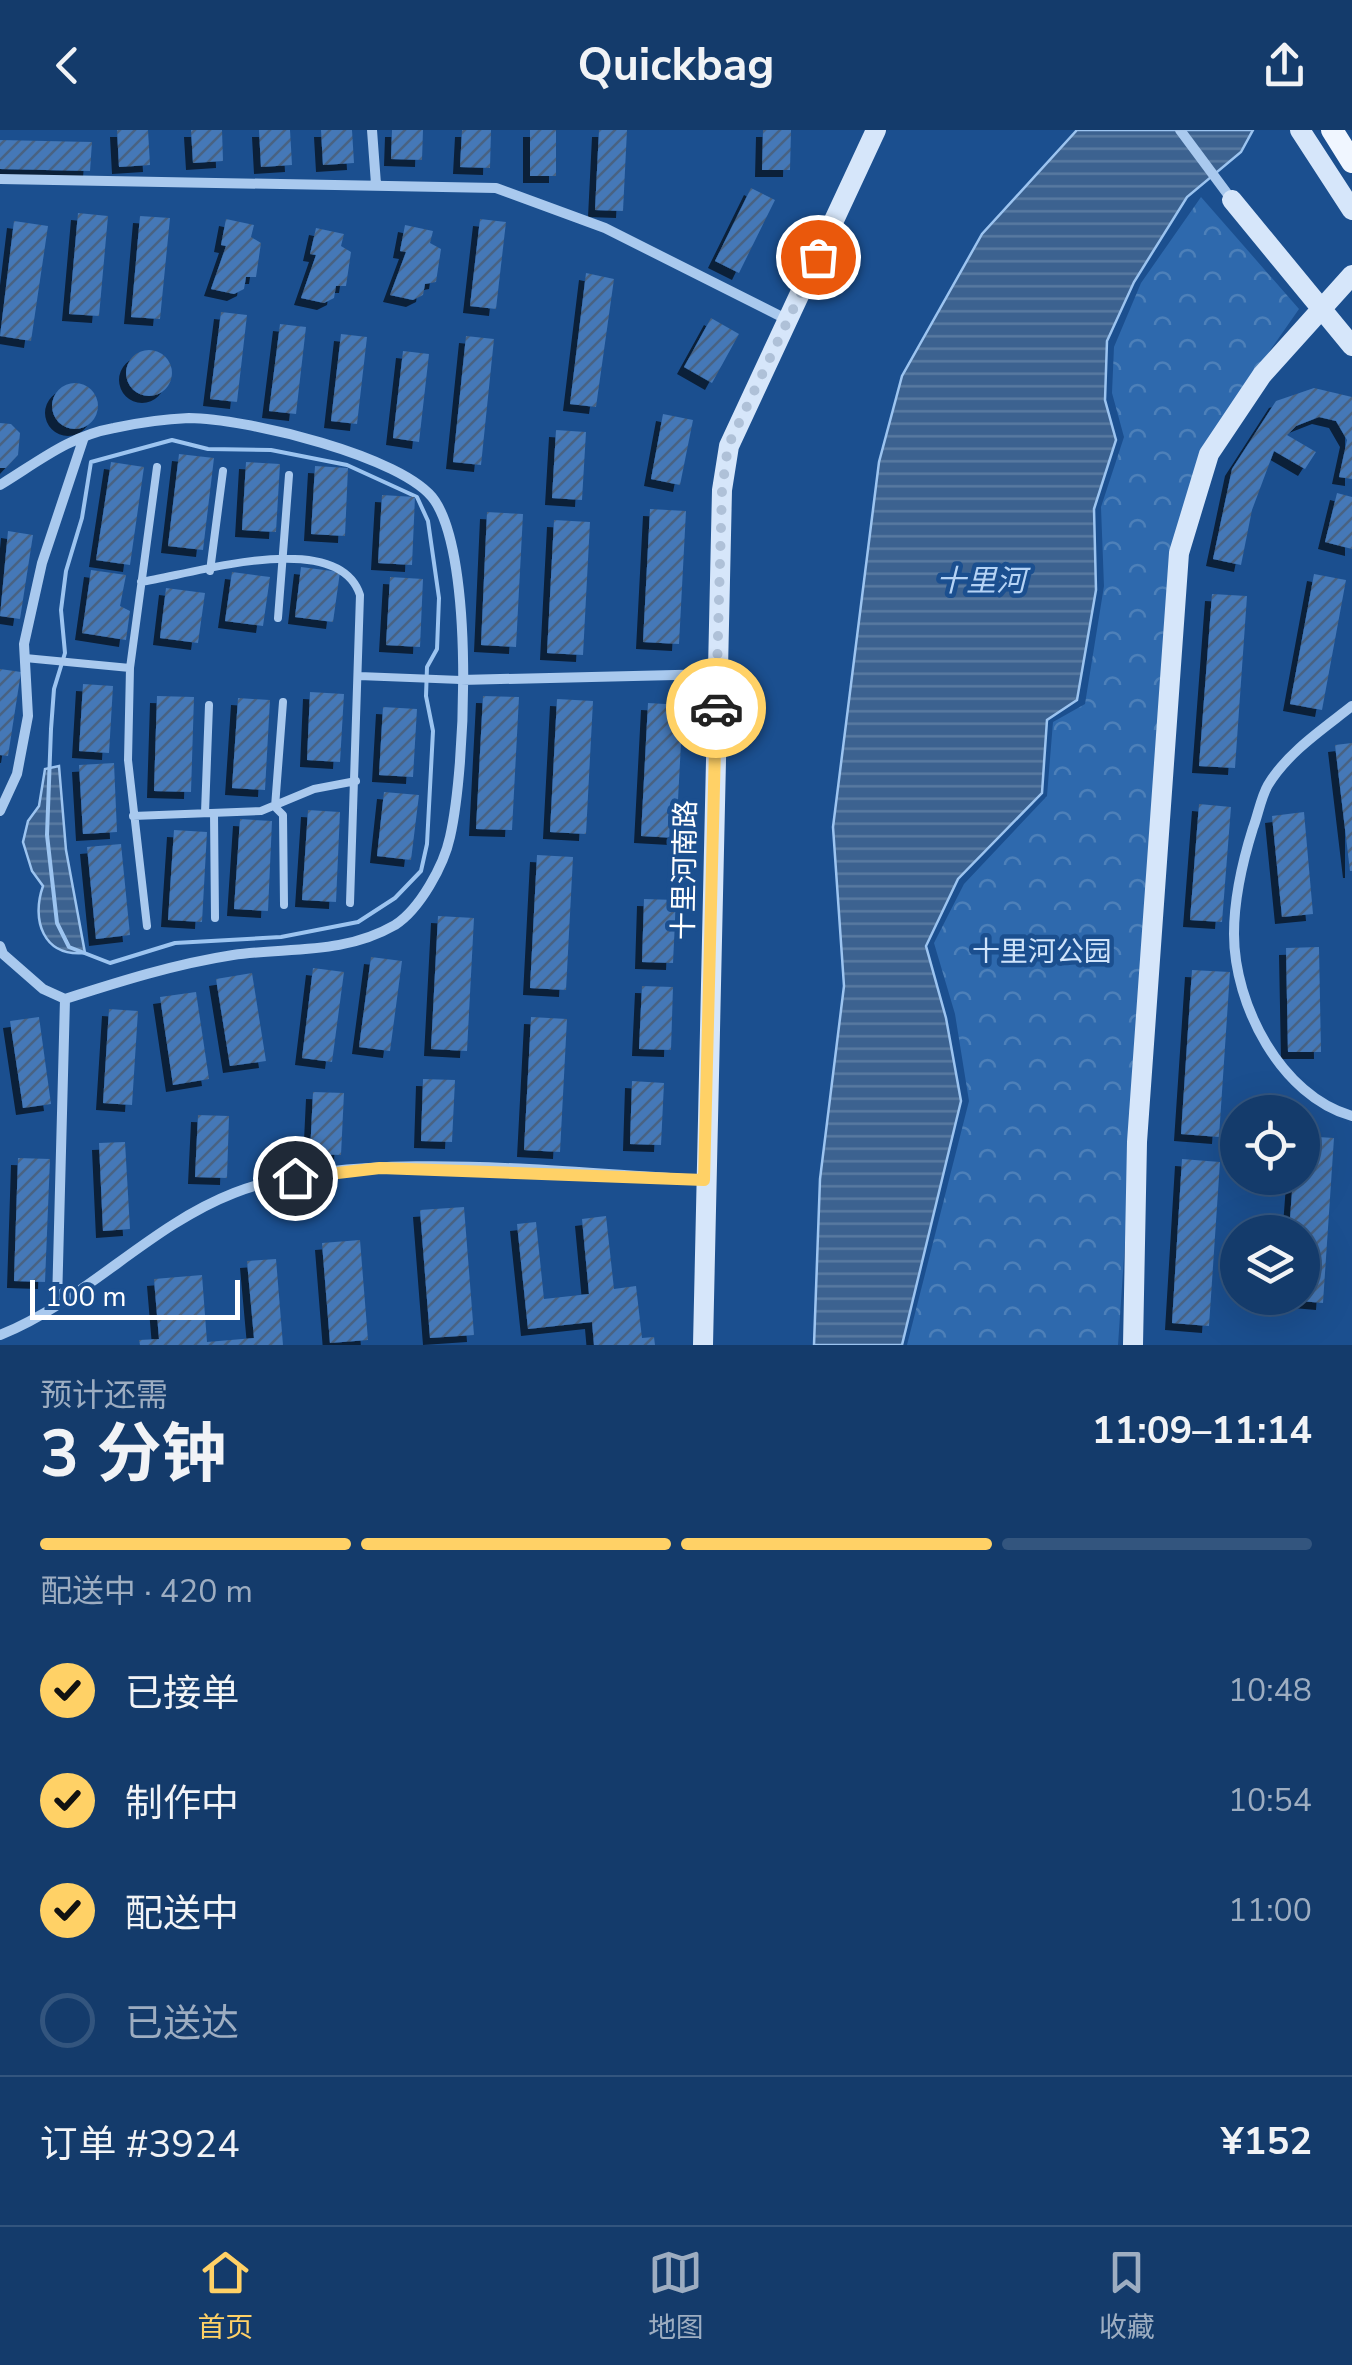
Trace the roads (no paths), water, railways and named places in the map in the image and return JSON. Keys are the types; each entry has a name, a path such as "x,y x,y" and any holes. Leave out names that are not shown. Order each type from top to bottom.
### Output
{"main road":[{"path":"1332,130 1352,162"}],"street":[{"path":"372,130 376,184"},
{"name":"十里河南路","path":"704,1345 704,1180 717,674 722,490 728,446 876,130"},
{"path":"1180,130 1352,346"},
{"path":"1303,135 1352,210"},
{"path":"0,179 496,188 605,228 789,320"},
{"path":"1134,1345 1137,1142 1179,553 1209,454 1262,376 1352,275"},
{"path":"0,485 60,444 112,428 190,418 272,430 349,451 405,476 434,498 452,535 461,680 450,839 430,885 398,923 358,942 310,952 236,955 178,966 65,999 43,989 3,954 0,946"},
{"path":"0,811 16,774 28,716 25,658 42,563 84,437"},
{"path":"461,680 717,674"},
{"path":"1352,706 1303,744 1268,786 1239,873 1234,937 1247,1004 1292,1080 1314,1100 1352,1116"},
{"path":"57,1303 65,999"},
{"path":"0,1335 57,1303 200,1209 236,1192 316,1174 457,1169 704,1180"}],"lane":[{"path":"147,926 128,760 130,668 157,467"},
{"path":"210,572 223,471"},
{"path":"278,618 289,475"},
{"path":"141,582 210,572 248,560 280,558 335,566 356,582 360,595 359,676 350,903"},
{"path":"25,658 130,668"},
{"path":"359,676 461,680"},
{"path":"283,702 276,806 283,815 284,905"},
{"path":"209,705 209,813 215,918"},
{"path":"133,816 276,806 314,788 356,780"}],"water":[{"name":"十里河","path":"1077,130 1253,130 1241,152 1187,197 1134,282 1107,341 1105,400 1116,440 1094,509 1096,590 1077,700 1047,720 1042,793 958,879 926,946 946,1018 961,1101 902,1345 814,1345 820,1179 844,986 833,827 879,462 902,376 982,234"},
{"path":"59,766 66,850 85,953 59,949 44,934 39,911 43,886 32,871 23,842 28,821 39,806 45,769"}],"waterway":[{"path":"172,440 208,449 271,450 347,465 417,497 428,521 439,598 437,649 427,667 426,696 433,731 427,844 421,871 395,898 358,922 281,937 175,943 110,963 69,947 57,923 47,835 54,689 65,653 61,610 91,462 172,440"}],"park label":[{"name":"十里河公园","path":"1042,952"}]}
